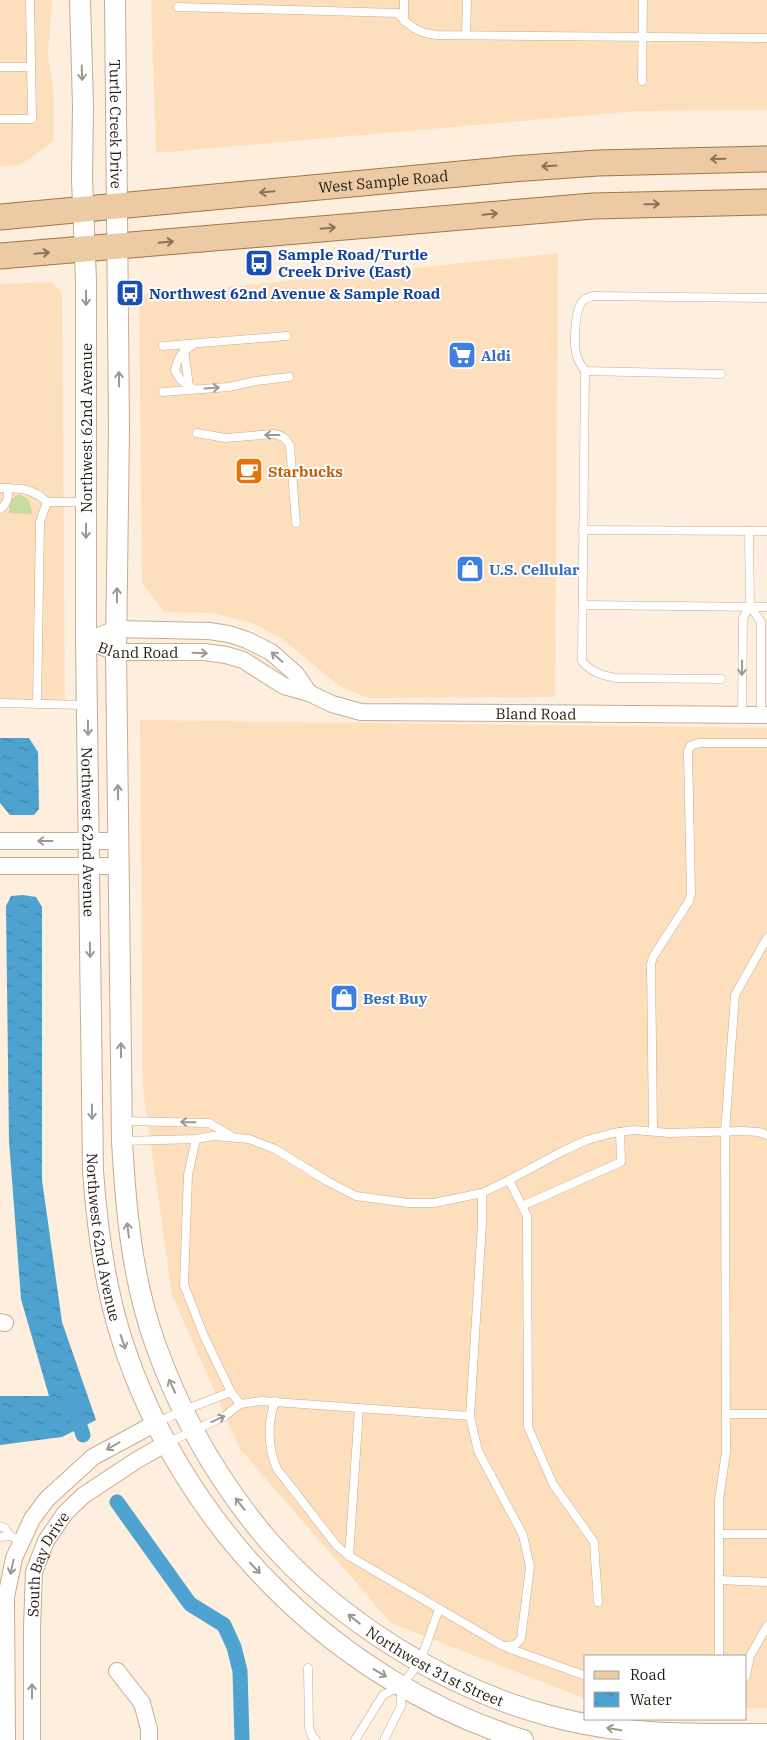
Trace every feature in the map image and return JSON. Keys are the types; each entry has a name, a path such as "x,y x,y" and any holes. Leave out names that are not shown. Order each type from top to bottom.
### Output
{"main road":[{"name":"West Sample Road","path":"0,217 512,169 598,163 767,159"},
{"path":"0,256 593,206 767,202"}],"street":[{"path":"80,0 83,209"},
{"name":"Turtle Creek Drive","path":"115,0 118,246"},
{"name":"Northwest 62nd Avenue","path":"83,209 86,642 93,1171 105,1274 121,1336 135,1376 165,1444"},
{"name":"Northwest 62nd Avenue","path":"118,246 119,428 116,652 122,1141 125,1204 135,1271 156,1345 193,1430"},
{"name":"Bland Road","path":"86,642 116,629 210,631 229,634 247,640 270,652 296,674 309,693"},
{"name":"Bland Road","path":"86,642 116,652 204,652 226,655 243,660 284,686 309,693 332,704 361,712 764,714"},
{"path":"0,841 119,841"},
{"path":"0,866 119,866"},
{"name":"South Bay Drive","path":"7,1740 3,1630 6,1597 16,1538 32,1519 44,1496 88,1462 125,1439 156,1424"},
{"name":"Northwest 31st Street","path":"193,1430 229,1489 268,1539 288,1561 358,1622 393,1646 457,1682 524,1709 583,1724 654,1734 767,1734"},
{"name":"South Bay Drive","path":"32,1740 34,1572 46,1541 65,1513 84,1495 105,1480 165,1444"},
{"name":"Northwest 31st Street","path":"165,1444 228,1537 272,1586 311,1622 342,1647 401,1686 465,1718 523,1740"},
{"path":"44,1496 65,1513"},
{"path":"16,1538 42,1552"},
{"path":"3,1630 32,1628"},
{"path":"118,1671 142,1703 149,1740"}],"lane":[{"path":"0,120 32,120 30,0"},
{"path":"404,0 404,21"},
{"path":"466,35 467,0"},
{"path":"642,81 643,0"},
{"path":"178,7 398,13 414,29 423,34 436,35 767,38"},
{"path":"0,67 31,67"},
{"path":"721,679 616,678 600,675 588,669 582,661 585,371 579,362 576,352 577,314 584,299 593,296 767,298"},
{"path":"164,346 286,336"},
{"path":"191,387 181,380 175,371 178,358 184,350 194,344"},
{"path":"585,371 721,374"},
{"path":"163,392 191,387 229,387 256,381 289,378"},
{"path":"197,433 225,438 274,434 281,435 287,440 290,446 296,523"},
{"path":"0,509 5,506 8,500 4,488 21,488 39,494 47,502 86,502"},
{"path":"37,704 40,522 47,502"},
{"path":"583,530 767,531"},
{"path":"742,714 743,618 750,606 749,531"},
{"path":"583,605 767,606"},
{"path":"750,606 761,622 764,714"},
{"path":"0,703 87,705"},
{"path":"653,1132 651,964 653,957 689,901 691,894 688,752 690,746 699,742 767,743"},
{"path":"719,1655 720,1487 726,1452 725,1132 735,995 767,938"},
{"path":"122,1121 209,1123 232,1137"},
{"path":"122,1141 196,1139 212,1136 249,1139 275,1149 327,1181 356,1196 408,1203 434,1203 482,1193 587,1140 620,1132 634,1130 669,1133 743,1131 767,1134"},
{"path":"522,1206 621,1162 620,1132"},
{"path":"196,1139 188,1175 184,1285 204,1336 231,1392 240,1404"},
{"path":"509,1180 527,1216 528,1427 553,1484 594,1542 598,1602"},
{"path":"482,1193 482,1223 470,1416 478,1451 523,1535 530,1567 521,1639 515,1645 502,1646"},
{"path":"156,1424 184,1410 231,1392"},
{"path":"165,1444 225,1416 240,1404 261,1400 470,1416"},
{"path":"275,1401 271,1412 270,1441 271,1456 276,1469 338,1546 350,1556 502,1646 584,1675"},
{"path":"350,1556 359,1408"},
{"path":"726,1414 767,1414"},
{"path":"0,1526 16,1538"},
{"path":"719,1534 767,1534"},
{"path":"0,1537 16,1538"},
{"path":"719,1580 767,1582"},
{"path":"355,1740 383,1695 401,1686 420,1662 439,1609"},
{"path":"747,1671 750,1656 767,1626"},
{"path":"308,1668 309,1726 312,1736 316,1740"},
{"path":"384,1740 401,1706 401,1686"}],"shaded area":[{"path":"0,0 52,0 48,56 53,86 54,141 20,165 0,167"},
{"path":"151,0 767,0 767,110 637,111 156,153"},
{"path":"558,253 555,697 368,698 341,687 282,639 255,624 212,613 164,612 142,582 139,296"},
{"path":"52,282 62,292 65,702 0,701 0,284"},
{"path":"140,720 767,728 767,1708 747,1708 747,1655 584,1655 584,1698 391,1623 240,1449 172,1295 143,1089"}],"green space":[{"path":"18,495 29,501 32,514 9,513 11,499"}],"water":[{"path":"0,738 29,738 38,752 39,809 34,815 10,815 0,803"},
{"path":"11,896 36,897 42,907 42,1180 62,1322 96,1420 62,1437 0,1445 0,1396 49,1396 21,1299 9,1140 6,906"}],"waterway":[{"path":"74,1408 83,1435"},
{"path":"117,1502 190,1604 224,1625 234,1647 240,1671 242,1740"}],"place":[{"name":"Sample Road/Turtle Creek Drive (East)","path":"259,263"},
{"name":"Northwest 62nd Avenue & Sample Road","path":"130,293"},
{"name":"Aldi","path":"462,355"},
{"name":"Starbucks","path":"249,471"},
{"name":"U.S. Cellular","path":"470,569"},
{"name":"Best Buy","path":"344,998"}]}
